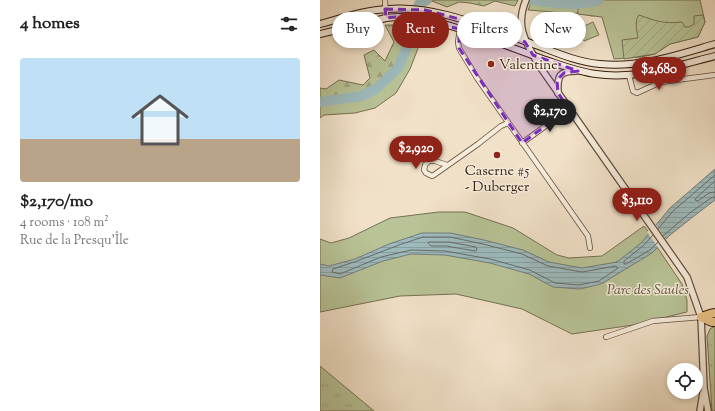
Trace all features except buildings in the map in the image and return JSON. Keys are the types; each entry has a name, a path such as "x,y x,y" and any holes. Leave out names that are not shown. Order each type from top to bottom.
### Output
{"highway":[{"path":"701,317 715,313"},
{"path":"701,317 715,322"}],"main road":[{"path":"320,24 362,13 385,9 405,8 428,11 467,21 579,61 609,65 631,65 645,63 715,44"},
{"path":"320,34 386,18 405,16 426,19 457,28"},
{"path":"513,48 578,71 607,76 650,72 715,56"}],"street":[{"path":"385,0 386,18"},
{"path":"526,0 522,13 522,32 525,42 569,109 687,276 701,317 704,388 708,411"},
{"path":"459,48 477,78 588,236 590,248"},
{"path":"558,93 557,80 560,75 568,71 578,71"},
{"path":"629,75 631,89 633,92 637,93 661,82 715,75"},
{"path":"522,143 569,109"},
{"path":"448,165 435,161 429,161 425,165 424,170 432,176 448,165 478,144 501,126 508,122"},
{"path":"606,337 653,321 701,317"},
{"path":"700,411 704,388"}],"highlighted area":[{"path":"385,9 425,10 467,21 525,42 533,55 578,71 564,73 557,80 558,93 569,109 522,143 459,48 459,29 405,16 386,18"}],"green space":[{"path":"419,0 518,0 515,6 495,1 484,6 459,2 447,7 432,1"},
{"path":"532,0 700,0 592,16 586,15 586,12 528,10"},
{"path":"532,0 700,0 705,22 698,37 670,44 655,54 614,59 602,17 586,15 586,12 578,12 578,3 554,4"},
{"path":"639,15 660,22 682,22 685,27 689,27 694,24 694,16 703,15 705,22 698,37 670,44 655,54 624,59 622,40 638,38 636,23"},
{"path":"593,22 599,35 586,40 586,25"},
{"path":"385,25 392,25 392,38"},
{"path":"392,46 392,48 406,48 379,96 320,113 320,88 326,89 339,80 363,85 370,78 364,55 374,50 385,61"},
{"path":"403,48 418,48 410,69 396,93 375,108 355,113 324,115 320,118 320,101 360,93 376,87 398,63"},
{"path":"439,212 465,212 513,228 557,255 569,258 602,256 644,226 650,234 642,244 617,263 582,269 549,264 450,234 329,268 320,266 320,239 331,243 349,238 390,218"},
{"name":"Parc des Saules","path":"657,247 682,284 687,300 687,312 633,325 572,334 522,309 456,294 400,296 320,312 320,273 412,252 446,254 490,261 532,273 554,285"},
{"path":"715,326 715,411 712,411 707,336 710,329"},
{"path":"320,366 374,411 320,411"}],"water":[{"path":"715,169 715,200 670,235 652,253 601,284 580,289 553,287 529,274 490,263 445,255 411,254 383,261 340,278 320,275 320,264 329,266 355,259 389,244 422,233 450,233 484,240 523,250 549,262 582,268 617,262 641,243 670,208"}],"pier":[{"path":"655,223 667,241 659,249 647,232"}],"waterway":[{"path":"320,102 362,96 377,88 398,68 410,40 419,4 427,0"},
{"path":"531,0 574,4 599,0"}],"place":[{"name":"Valentine","path":"491,64"},
{"name":"Caserne #5 - Duberger","path":"497,155"}]}
